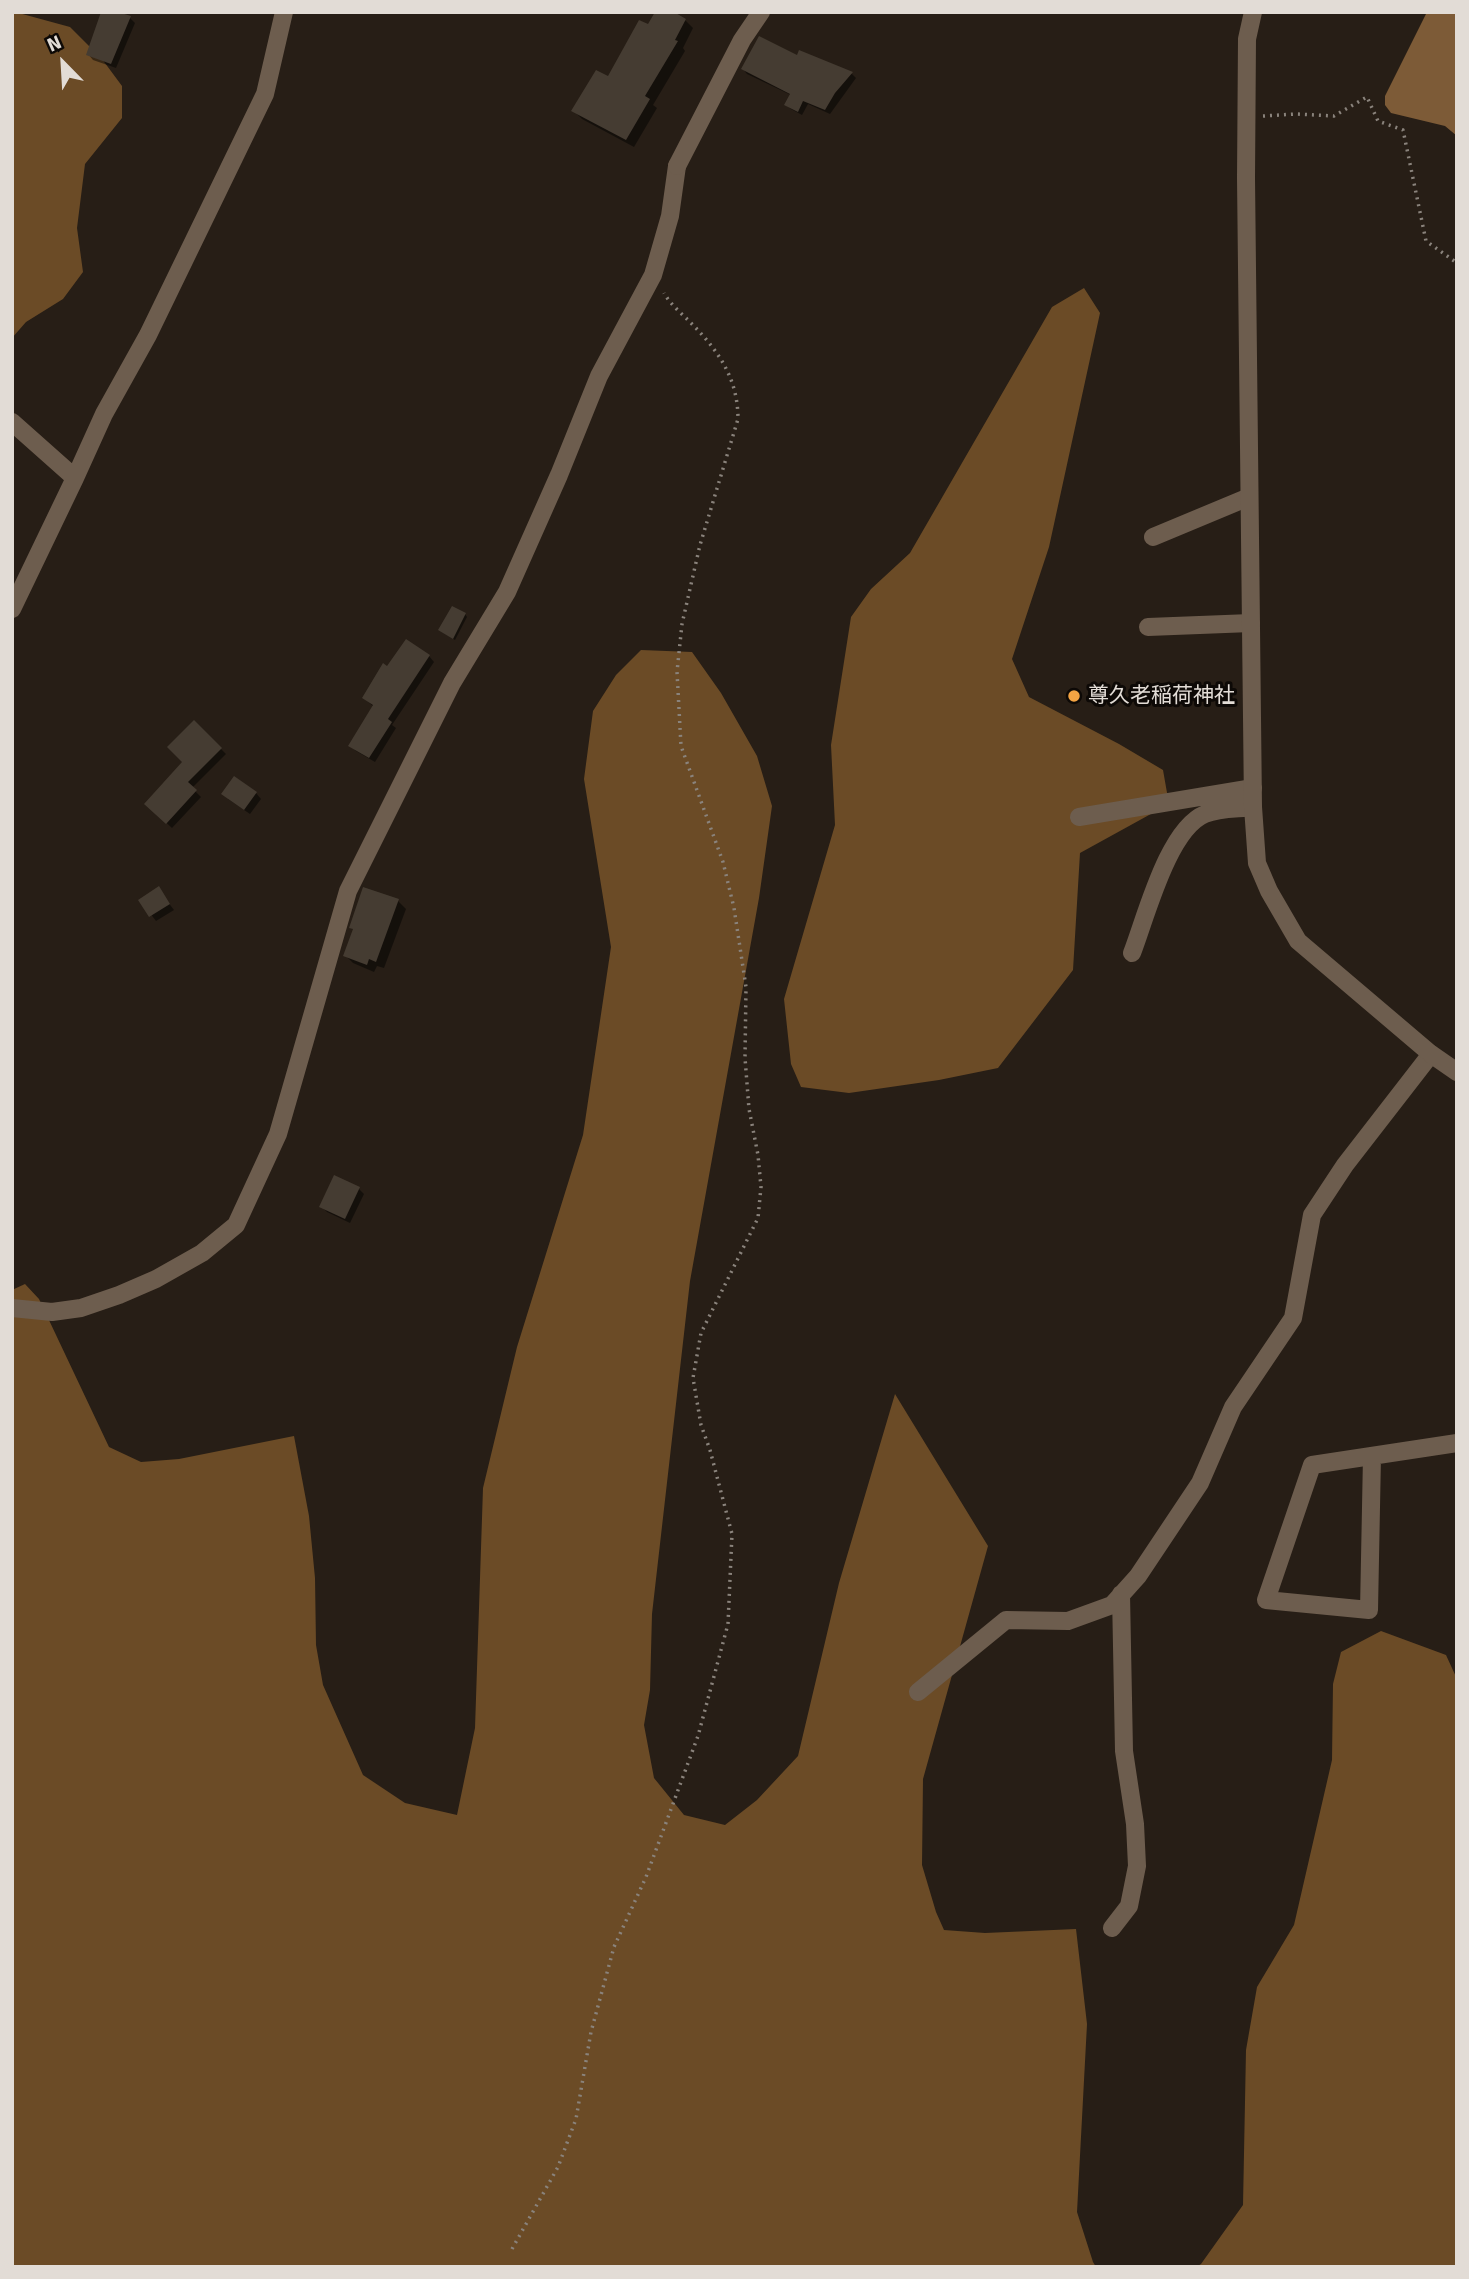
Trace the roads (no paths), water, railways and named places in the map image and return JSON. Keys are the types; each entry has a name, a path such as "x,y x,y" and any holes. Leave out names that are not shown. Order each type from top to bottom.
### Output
{"street":[{"path":"12,609 104,414 148,335 265,94 284,12"},
{"path":"12,1308 52,1312 81,1308 119,1295 156,1279 202,1253 236,1225 278,1134 348,891 452,683 507,592 599,376 653,275 670,216 677,166 742,40 761,12"},
{"path":"1253,12 1247,39 1247,117 1249,497 1253,788 1257,863 1269,891 1298,941 1431,1054 1457,1072"},
{"path":"12,422 75,478"},
{"path":"1153,537 1249,497"},
{"path":"1149,627 1251,623"},
{"path":"1079,817 1253,788"},
{"path":"1132,953 1173,845 1188,824 1206,813 1254,807"},
{"path":"918,1692 1006,1620 1068,1620 1112,1605 1138,1576 1200,1483 1233,1407 1293,1318 1312,1215 1345,1166 1431,1054"},
{"path":"1372,1456 1369,1611 1266,1600 1312,1465 1457,1443"},
{"path":"1112,1928 1129,1906 1137,1866 1135,1824 1124,1751 1121,1594"}],"place":[{"name":"尊久老稲荷神社","path":"1074,696"}]}
